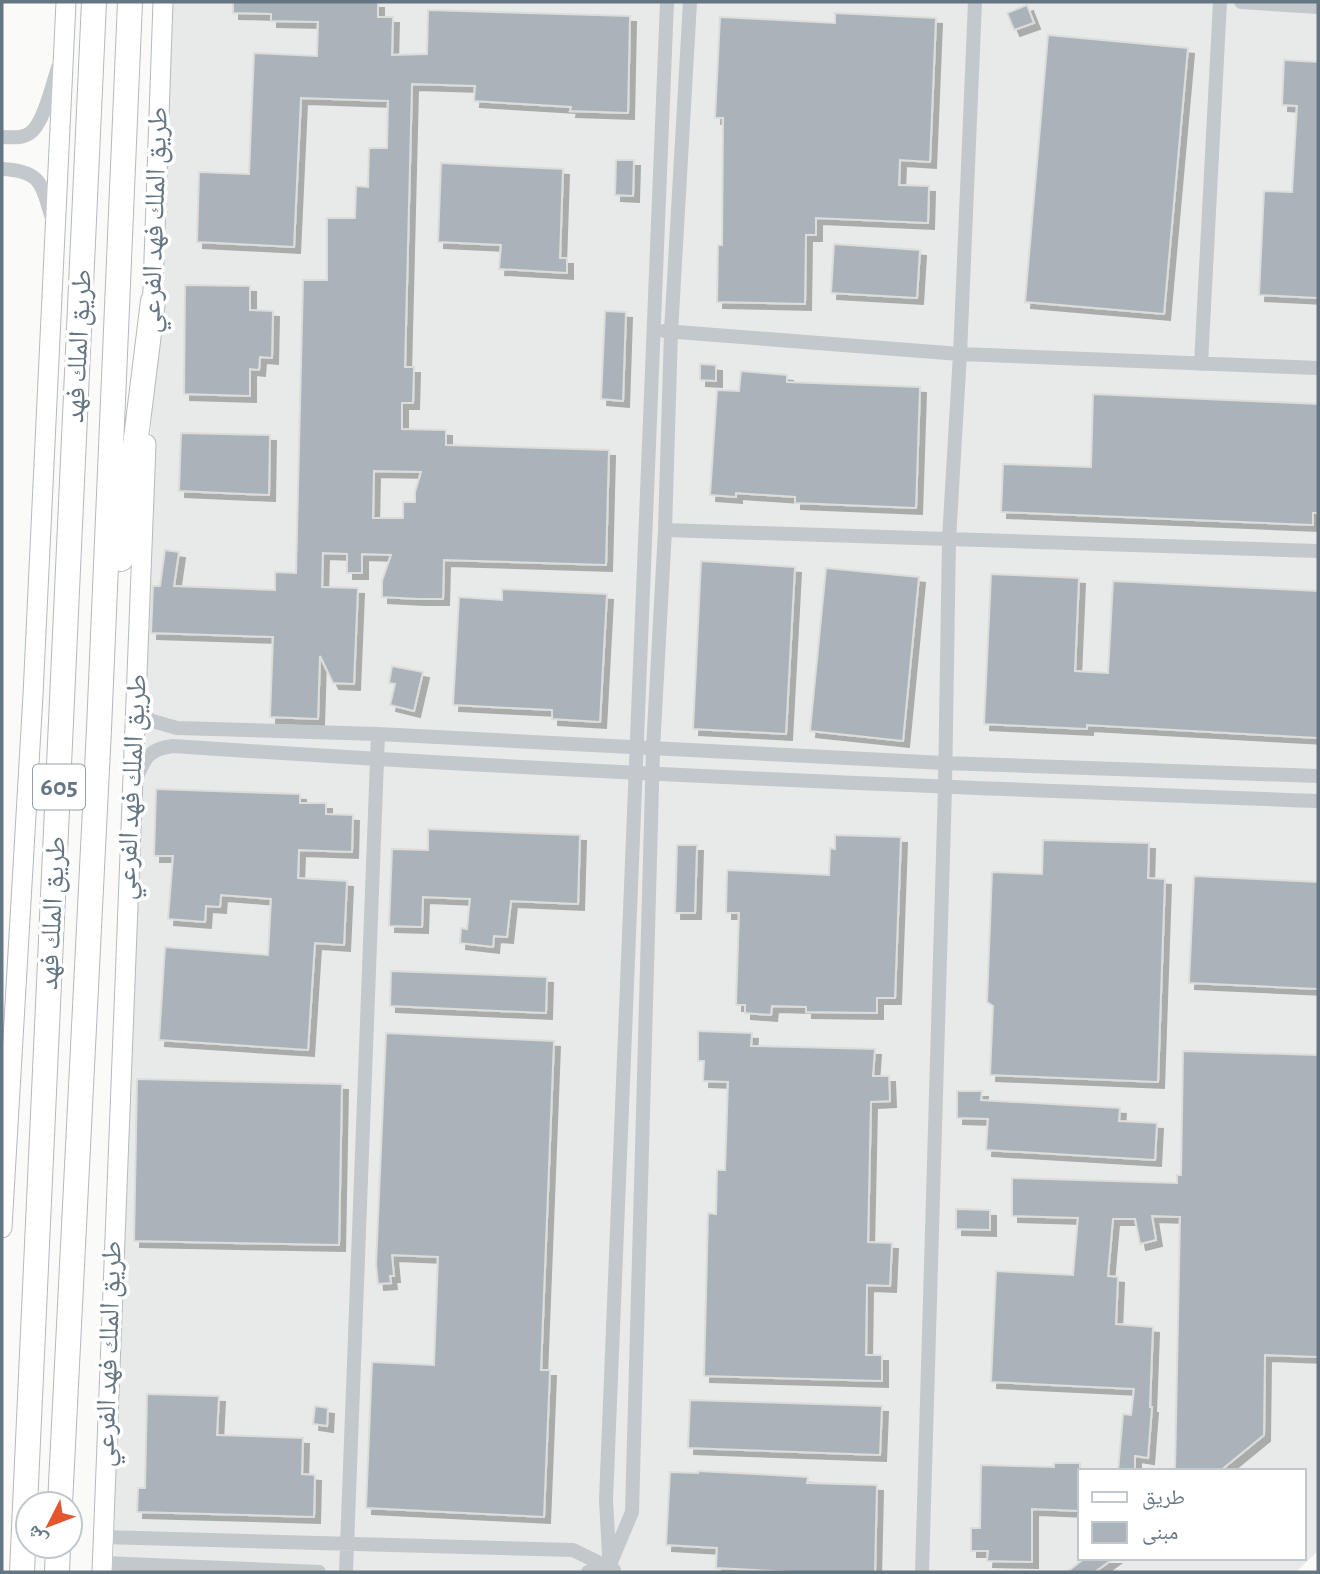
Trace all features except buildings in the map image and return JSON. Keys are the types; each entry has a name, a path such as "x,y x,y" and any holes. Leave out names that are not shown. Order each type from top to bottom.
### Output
{"highway":[{"name":"طريق الملك فهد","path":"22,1572 94,2"},
{"name":"طريق الملك فهد","path":"61,1490 100,729 130,2"},
{"path":"100,729 153,301"}],"main road":[{"path":"2,1228 33,695 66,2"},
{"name":"طريق الملك فهد الفرعي","path":"103,1567 102,1537 163,2"}],"street":[{"path":"612,1570 606,1500 667,2"},
{"path":"612,1570 632,1512 653,749 665,530 671,332 690,2"},
{"path":"922,1572 945,787 949,539 975,2"},
{"path":"1201,364 1220,2"},
{"path":"1245,2 1318,7"},
{"path":"2,137 17,138 29,134 38,125 64,51"},
{"path":"2,170 24,170 39,182 55,226"},
{"path":"652,329 960,354 1318,368"},
{"path":"665,530 1318,551"},
{"path":"136,693 149,720 177,728 751,751 944,763 1318,776"},
{"path":"346,1572 378,734"},
{"path":"131,793 150,752 160,747 173,746 653,774 1318,801"},
{"path":"751,751 760,777"},
{"path":"102,1537 573,1550 612,1570"},
{"path":"103,1567 319,1572"},
{"path":"588,1572 612,1570"}],"shaded area":[{"path":"169,2 1318,2 1318,1551 1296,1572 114,1572 117,1248 140,864 139,719"}]}
